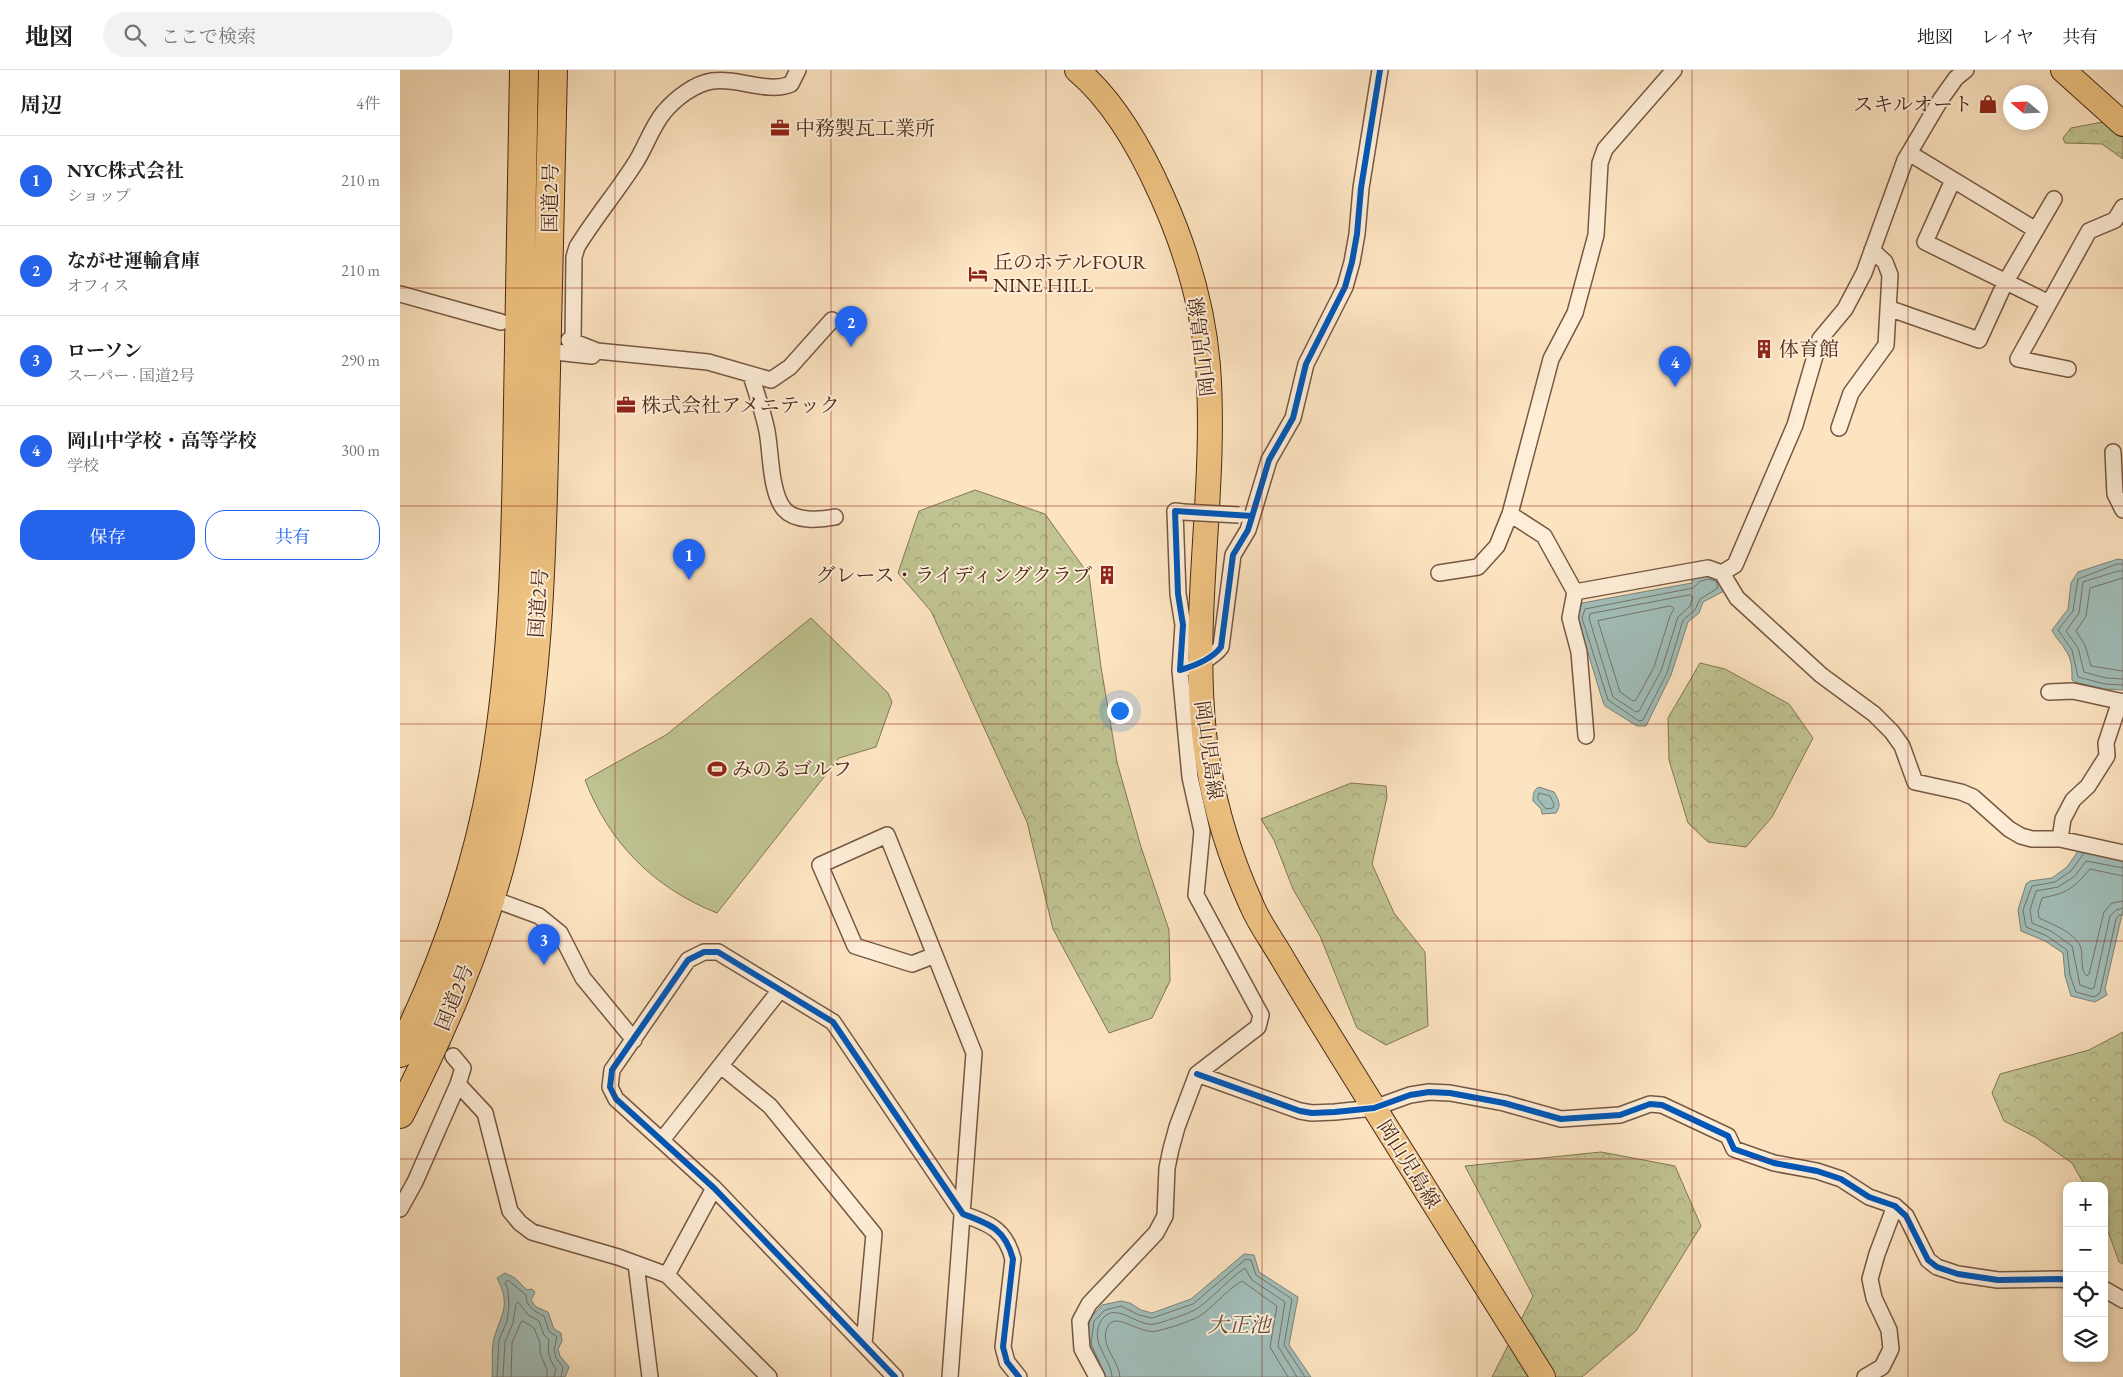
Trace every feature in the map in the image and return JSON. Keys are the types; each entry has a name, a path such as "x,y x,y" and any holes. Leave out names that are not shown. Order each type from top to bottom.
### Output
{"highway":[{"name":"国道2号","path":"400,1053 433,978 457,916 493,778 504,705 511,627 515,546 524,70"},
{"name":"国道2号","path":"400,1114 435,1045 463,977 490,898 504,850 511,815 531,689 563,345 553,70"}],"main road":[{"name":"岡山児島線","path":"1077,70 1108,102 1133,138 1156,181 1174,221 1190,268 1201,313 1208,367 1209,450 1201,618 1190,666 1203,732 1208,770 1219,816 1235,863 1253,909 1374,1108 1543,1377"},
{"path":"2063,70 2123,124"}],"street":[{"path":"1190,666 1217,652 1221,647 1233,554 1248,530 1245,515 1270,460 1293,418 1306,364 1345,287 1357,234 1361,188 1380,70"},
{"path":"1438,573 1478,566 1496,546 1510,514 1551,359 1575,313 1596,236 1600,163 1605,149 1674,70"},
{"path":"1722,573 1734,566 1795,425 1820,339 1845,308 1864,273 1909,152 1941,99 1956,78 1966,70"},
{"path":"563,345 574,257 577,247 635,164 664,112 678,98 693,88 711,82 729,80 782,88 791,84 798,72"},
{"path":"1909,152 2036,230"},
{"path":"1953,180 1926,242 2005,283 2049,303"},
{"path":"1888,308 1979,340 2005,283 2054,199"},
{"path":"2068,370 2018,359 2089,231 2115,220 2123,208"},
{"path":"1840,428 1850,393 1886,346 1890,275 1885,262 1872,250"},
{"path":"400,294 501,322"},
{"path":"563,345 597,352 708,362 771,380 790,367 832,320"},
{"path":"563,345 592,356 597,352"},
{"path":"752,376 767,430 774,481 782,505 785,510 808,519 821,520 835,517"},
{"path":"2113,452 2118,483 2115,494 2123,510"},
{"path":"1097,1377 1082,1349 1080,1321 1089,1304 1156,1233 1165,1216 1167,1168 1171,1149 1176,1128 1197,1074 1258,1027 1261,1015 1196,895 1202,831 1190,777 1190,666 1178,594 1175,511 1245,515"},
{"path":"1510,514 1544,536 1575,592 1570,618 1579,652 1586,736"},
{"path":"1575,592 1708,568 1722,573 1737,598 1821,675 1874,714 1892,732 1902,746 1916,782 1961,792 1973,797 2009,829 2020,836 2032,839 2060,839 2123,853"},
{"path":"2049,692 2073,691 2122,701 2106,743 2107,756 2091,781 2073,800 2063,819 2060,839"},
{"path":"935,955 912,964 856,946 820,864 887,835 935,955 974,1053 950,1377"},
{"path":"490,898 539,916 560,933 583,978 634,1040"},
{"path":"895,1377 714,1188 616,1099 610,1086 612,1070 688,960 704,952 718,952 833,1022 963,1214 996,1228 1010,1246 1013,1259 1003,1347 1006,1362 1019,1377"},
{"path":"662,1140 780,990"},
{"path":"400,1209 415,1182 458,1084 463,1068 453,1056"},
{"path":"721,1066 770,1106 874,1234 864,1344"},
{"path":"1197,1074 1300,1111 1334,1112 1374,1108 1410,1095 1429,1092 1450,1093 1504,1103 1561,1119 1620,1115 1650,1104 1662,1105 1728,1136 1734,1148 1774,1163 1817,1171 1840,1179 1869,1197 1895,1206 1906,1216 1928,1260 1937,1267 1958,1274 1998,1280 2063,1280"},
{"path":"458,1084 485,1113 510,1212 520,1223 532,1232 572,1242 667,1275 769,1377"},
{"path":"667,1275 714,1188"},
{"path":"1865,1377 1882,1367 1891,1349 1889,1330 1874,1298 1870,1279 1895,1206"},
{"path":"636,1264 650,1377"},
{"path":"2108,1291 2123,1300"}],"green space":[{"path":"2108,121 2123,134 2123,159 2102,144 2065,143 2063,138 2071,128"},
{"path":"975,490 1045,514 1089,575 1101,667 1117,762 1141,847 1169,930 1170,981 1152,1018 1109,1033 1053,929 1027,822 931,611 898,573 919,511"},
{"name":"みのるゴルフ","path":"811,618 888,693 892,702 876,747 839,758 717,913 673,891 636,861 607,824 585,780 666,735"},
{"path":"1700,663 1725,669 1789,704 1813,738 1772,817 1746,847 1708,842 1688,823 1669,760 1668,718"},
{"path":"1351,783 1386,786 1387,797 1372,864 1394,913 1425,952 1428,1026 1386,1045 1357,1028 1320,936 1293,889 1274,840 1261,819"},
{"path":"2123,1032 2123,1264 2119,1262 2108,1231 2108,1182 2083,1182 2072,1163 2035,1137 2004,1121 1992,1093 2000,1074 2089,1050"},
{"path":"1601,1152 1675,1166 1701,1226 1636,1331 1582,1377 1492,1377 1533,1296 1465,1166"}],"water":[{"path":"2118,559 2123,560 2123,690 2105,689 2072,680 2069,658 2052,630 2068,609 2071,583 2078,572"},
{"path":"1708,573 1720,577 1726,590 1703,602 1699,613 1688,622 1671,675 1646,726 1637,726 1605,706 1603,702 1577,617 1582,603 1692,583 1692,578"},
{"path":"1539,787 1554,792 1559,805 1556,813 1542,814 1541,809 1533,801 1534,791"},
{"path":"2081,847 2123,857 2123,910 2105,989 2107,995 2095,1002 2071,996 2065,976 2063,953 2045,941 2021,931 2018,910 2026,884 2030,881 2052,878 2067,867"},
{"name":"大正池","path":"1244,1254 1254,1255 1259,1272 1298,1297 1289,1345 1311,1377 1102,1377 1086,1345 1090,1318 1102,1305 1121,1301 1152,1313 1191,1299"},
{"path":"505,1273 515,1278 527,1290 532,1289 535,1292 531,1300 536,1307 548,1312 554,1329 561,1333 562,1341 558,1349 560,1356 569,1367 565,1377 492,1377 493,1343 504,1309 504,1296 497,1278"}],"tunnel":[{"path":"400,1012 453,1056"}],"cycle path":[{"path":"1252,516 1175,511 1178,594 1183,625 1180,670 1208,658 1221,647 1233,555 1248,530 1269,460 1293,418 1306,364 1345,287 1357,234 1361,188 1380,70"},
{"path":"895,1377 714,1188 616,1099 610,1087 612,1070 688,960 704,952 718,952 833,1022 963,1214 989,1225 1001,1234 1010,1249 1013,1259 1003,1347 1007,1362 1019,1377"},
{"path":"1197,1074 1300,1111 1312,1113 1374,1108 1410,1095 1429,1092 1450,1093 1504,1103 1561,1119 1620,1115 1650,1104 1662,1105 1728,1136 1734,1149 1774,1163 1817,1171 1841,1179 1869,1197 1895,1206 1906,1216 1928,1260 1937,1267 1958,1274 1998,1280 2063,1280"}],"place":[{"name":"スキルオート","path":"1988,104"},
{"name":"中務製瓦工業所","path":"780,128"},
{"name":"丘のホテルFOUR NINE HILL","path":"978,274"},
{"name":"ながせ運輸倉庫","path":"851,347"},
{"name":"体育館","path":"1764,349"},
{"name":"岡山中学校・高等学校","path":"1675,387"},
{"name":"株式会社アメニテック","path":"626,405"},
{"name":"グレース・ライディングクラブ","path":"1107,575"},
{"name":"NYC株式会社","path":"689,580"},
{"name":"みのるゴルフ","path":"717,769"},
{"name":"ローソン","path":"544,965"}]}
